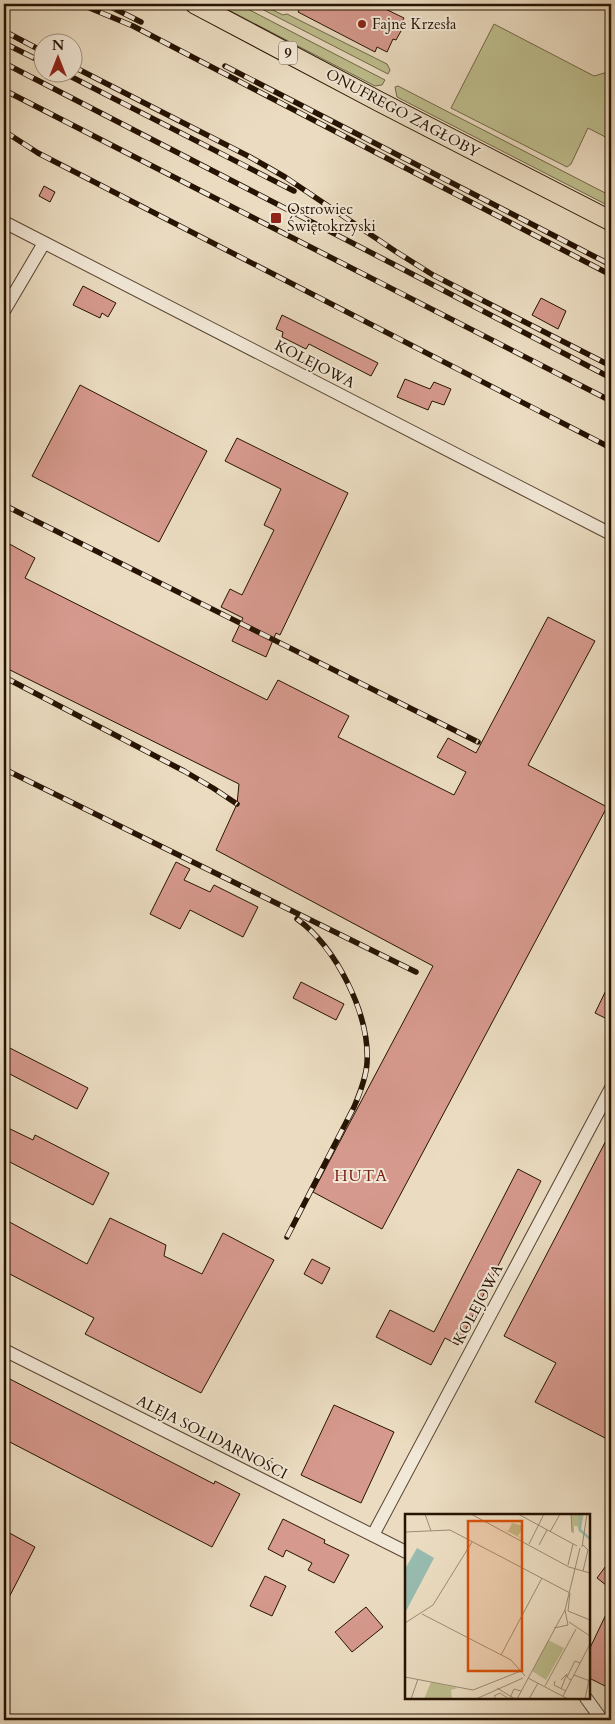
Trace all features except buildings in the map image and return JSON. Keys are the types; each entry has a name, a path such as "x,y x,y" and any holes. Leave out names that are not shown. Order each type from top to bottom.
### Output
{"main road":[{"name":"ONUFREGO ZAGŁOBY","path":"196,4 380,102 611,221"}],"street":[{"name":"KOLEJOWA","path":"4,222 611,534"},
{"path":"4,311 44,242"},
{"name":"KOLEJOWA","path":"373,1535 611,1088"},
{"name":"ALEJA SOLIDARNOŚCI","path":"4,1350 405,1551"},
{"path":"587,1699 601,1720"}],"green space":[{"path":"217,4 238,4 385,80 382,85 375,86"},
{"path":"252,4 260,4 283,15 287,14 387,64 390,70 388,74"},
{"path":"494,24 594,76 611,71 611,140 588,128 571,164 567,167 451,108"},
{"path":"398,86 611,196 611,207 397,97 395,87"}],"railway":[{"path":"80,4 133,26 611,275"},
{"path":"105,4 141,22"},
{"path":"4,31 32,46"},
{"path":"4,43 32,57"},
{"path":"4,63 611,378"},
{"path":"225,66 611,265"},
{"path":"82,71 250,157 285,177 433,275 611,366"},
{"path":"81,82 294,191"},
{"path":"4,90 611,401"},
{"path":"4,131 38,153 611,448"},
{"path":"4,505 478,742"},
{"path":"4,677 184,771 237,804"},
{"path":"4,769 416,972"},
{"path":"287,1237 354,1107 364,1080 367,1063 363,1024 348,983 325,946 297,919"}],"place":[{"name":"Fajne Krzesła","path":"362,24"},
{"name":"Ostrowiec Świętokrzyski","path":"276,218"}],"district":[{"name":"HUTA","path":"361,1175"}]}
